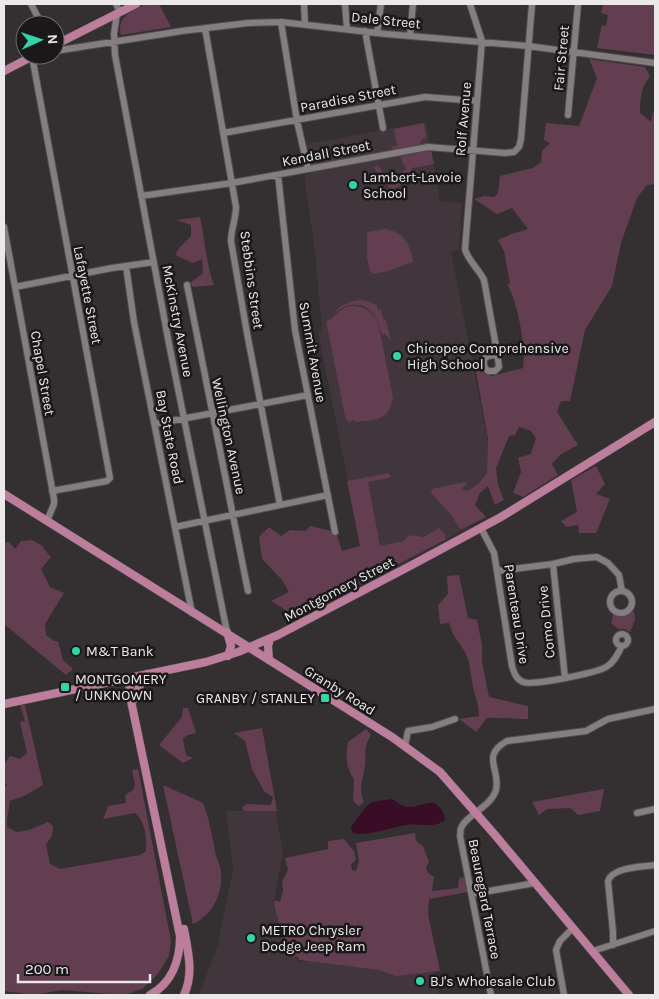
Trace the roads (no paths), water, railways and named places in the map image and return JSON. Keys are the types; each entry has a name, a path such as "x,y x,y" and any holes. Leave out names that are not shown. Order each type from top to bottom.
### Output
{"main road":[{"path":"65,40 136,4"},
{"path":"4,71 16,65"},
{"name":"Montgomery Street","path":"4,704 185,667 228,656 270,639 481,528 558,483 655,422"},
{"name":"Granby Road","path":"4,494 192,613 227,632 249,648 405,746 440,772 629,995"},
{"path":"227,632 231,646 228,656"},
{"path":"269,660 268,646 270,639"},
{"path":"135,699 139,687 147,674"},
{"path":"129,678 190,958 189,981 184,995"},
{"path":"129,678 130,696 180,936 178,958 168,981 150,995"}],"street":[{"path":"116,4 118,13"},
{"path":"304,4 305,24"},
{"path":"346,4 347,29"},
{"path":"377,33 381,4"},
{"path":"410,36 413,4"},
{"name":"Rolf Avenue","path":"470,4 482,41 465,249 484,280 498,352"},
{"path":"528,46 532,4"},
{"name":"Fair Street","path":"568,115 578,4"},
{"name":"McKinstry Avenue","path":"118,13 114,40 115,55 184,419 227,632"},
{"path":"281,22 297,120 308,169"},
{"name":"Dale Street","path":"65,48 204,28 248,23 281,22 377,33 528,46 655,63"},
{"name":"Stebbins Street","path":"204,28 236,212 231,241 280,505"},
{"path":"365,31 383,128"},
{"path":"72,36 76,43 83,45"},
{"name":"Kendall Street","path":"141,196 232,183 428,147 505,153 516,151 521,139 528,46"},
{"name":"Lafayette Street","path":"35,65 110,479 52,491"},
{"name":"Paradise Street","path":"223,133 425,97 477,101"},
{"name":"Summit Avenue","path":"278,175 294,330 335,532"},
{"name":"Chapel Street","path":"4,227 54,504 47,521"},
{"path":"15,287 154,262"},
{"name":"Bay State Road","path":"126,266 134,322 192,613"},
{"name":"Wellington Avenue","path":"187,285 248,591"},
{"path":"155,424 308,395"},
{"path":"175,527 328,495"},
{"name":"Parenteau Drive","path":"481,528 494,551 512,666 516,676 522,681 530,683 565,678 606,667 614,661 622,646"},
{"path":"497,572 597,557 608,564 619,575 622,591"},
{"name":"Como Drive","path":"553,564 565,678"},
{"name":"Beauregard Terrace","path":"491,995 460,836 466,821 477,814 492,797 496,789 493,756 499,745 516,739 586,732 608,719 655,710"},
{"path":"405,746 408,731 432,727 455,719"},
{"path":"637,813 655,809"},
{"path":"613,944 608,883 610,877 616,872 655,865"},
{"path":"472,894 535,883"},
{"path":"564,995 556,950 560,940 573,928"},
{"path":"593,951 655,931"}],"place":[{"name":"Lambert-Lavoie School","path":"353,185"},
{"name":"Chicopee Comprehensive High School","path":"397,356"},
{"name":"M&T Bank","path":"76,651"},
{"name":"MONTGOMERY / UNKNOWN","path":"65,687"},
{"name":"GRANBY / STANLEY","path":"325,698"},
{"name":"METRO Chrysler Dodge Jeep Ram","path":"251,938"},
{"name":"BJ's Wholesale Club","path":"420,981"}]}
